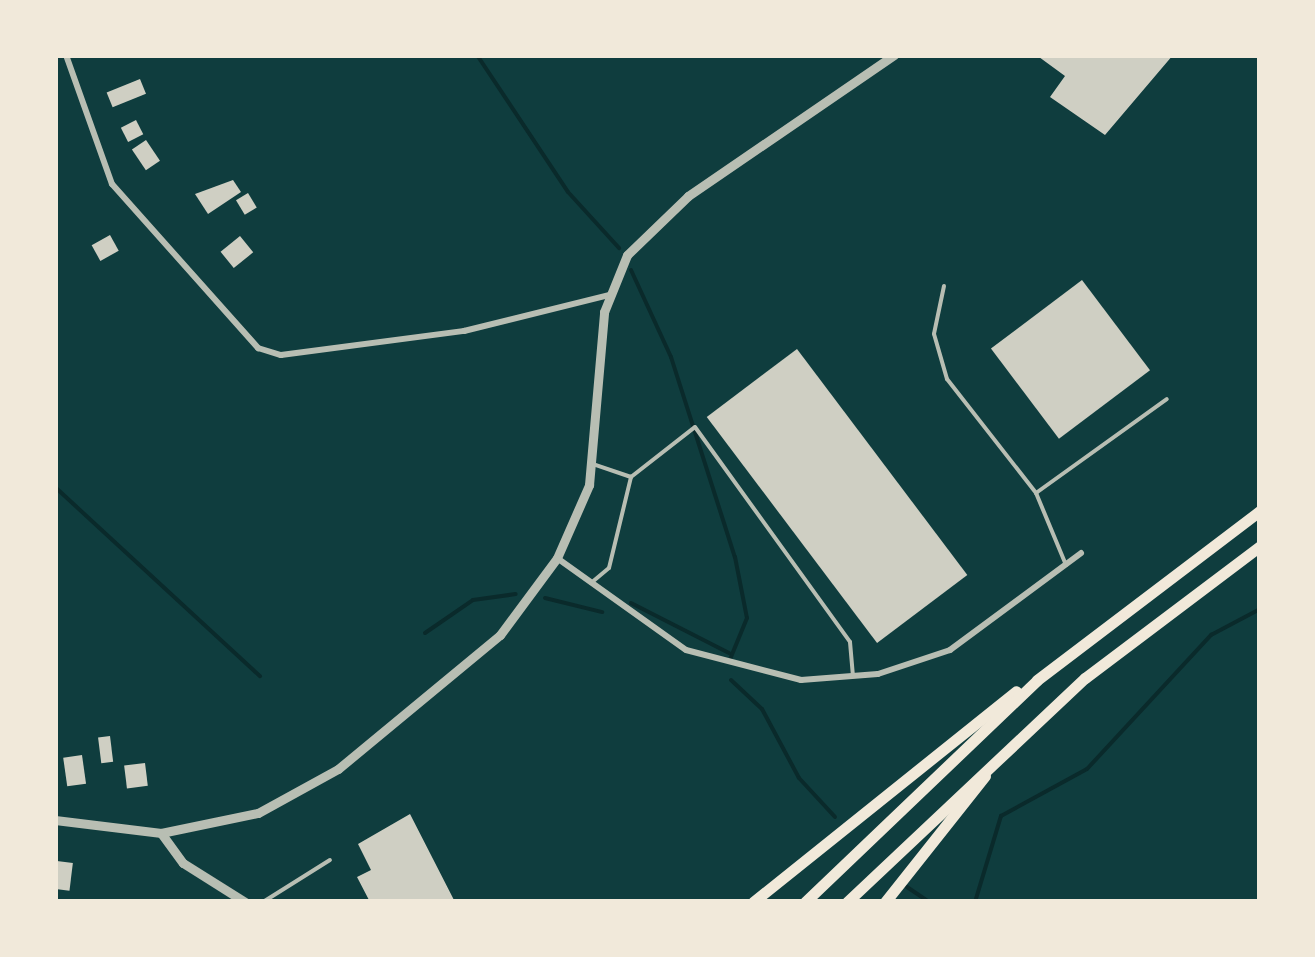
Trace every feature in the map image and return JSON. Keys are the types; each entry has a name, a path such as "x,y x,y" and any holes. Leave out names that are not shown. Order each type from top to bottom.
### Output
{"highway":[{"path":"805,902 1037,680 1260,511"},
{"path":"848,902 1014,742 1260,546"},
{"path":"753,902 992,705 1037,680"},
{"path":"884,902 1014,742"}],"street":[{"path":"66,55 112,184 245,337 271,354 464,331 609,295"},
{"path":"55,820 161,833 258,813 338,769 500,635 557,558 594,464 609,295 648,228 894,55"},
{"path":"557,558 686,650 726,666 801,680 854,677 950,650 1081,553"},
{"path":"161,833 183,863 245,902"}],"lane":[{"path":"944,286 934,334 948,379 1036,493 1066,565"},
{"path":"1036,493 1167,400"},
{"path":"591,583 609,568 631,476 695,426 850,642 854,677"},
{"path":"594,464 631,476"},
{"path":"262,902 330,860"}],"building":[{"path":"1173,55 1105,135 1050,97 1065,76 1039,57"},
{"path":"140,79 146,94 113,107 107,92"},
{"path":"136,120 143,134 128,142 121,128"},
{"path":"146,140 160,161 146,170 132,150"},
{"path":"233,180 241,192 208,214 195,194"},
{"path":"248,193 257,208 245,215 236,200"},
{"path":"110,235 119,251 100,261 92,245"},
{"path":"240,236 253,252 234,268 221,252"},
{"path":"1082,280 1150,370 1059,439 991,349"},
{"path":"797,349 967,575 877,643 707,417"},
{"path":"110,736 113,762 101,763 98,737"},
{"path":"82,755 86,784 67,786 63,758"},
{"path":"145,763 148,786 127,788 124,766"},
{"path":"410,814 455,902 370,902 357,877 371,870 358,844"},
{"path":"57,861 73,863 69,891 55,889"}],"waterway":[{"path":"477,55 568,192 619,248"},
{"path":"631,270 671,357 735,557 747,618 731,657"},
{"path":"55,487 260,676"},
{"path":"425,633 473,600 516,594"},
{"path":"545,598 602,612"},
{"path":"631,603 729,653"},
{"path":"975,902 1001,816 1087,769 1211,635 1260,609"},
{"path":"731,680 762,709 799,778 835,817"},
{"path":"907,887 929,902"}]}
